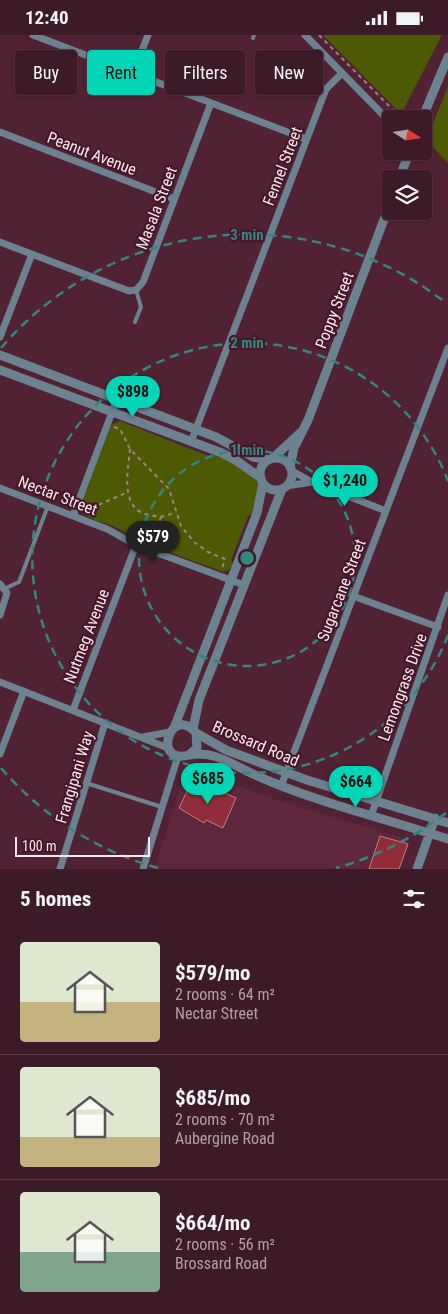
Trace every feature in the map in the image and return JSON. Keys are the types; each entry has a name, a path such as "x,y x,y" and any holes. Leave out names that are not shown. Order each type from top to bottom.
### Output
{"street":[{"path":"142,50 148,35"},
{"path":"305,35 382,114"},
{"path":"37,36 87,55"},
{"path":"426,110 448,57"},
{"name":"Fennel Street","path":"191,442 326,89 341,74"},
{"path":"155,81 306,139"},
{"name":"Masala Street","path":"136,290 143,282 211,103"},
{"name":"Peanut Avenue","path":"0,132 174,199"},
{"name":"Poppy Street","path":"291,469 294,449 304,429 384,220"},
{"path":"0,242 130,291 136,290"},
{"path":"0,337 32,254"},
{"name":"Sugarcane Street","path":"281,786 448,349"},
{"path":"0,355 227,442 253,457 283,460 291,469 312,482 386,511"},
{"path":"0,370 237,461 272,489 312,482"},
{"path":"73,516 117,399"},
{"name":"Poppy Street","path":"271,459 304,429"},
{"path":"168,748 167,742 257,513 262,468 271,459"},
{"path":"284,487 291,479 291,469"},
{"name":"Brossard Road","path":"284,487 199,700 195,731 226,750 286,773 448,823"},
{"name":"Nectar Street","path":"0,488 107,529 136,545 244,585"},
{"name":"Nutmeg Avenue","path":"73,710 136,545"},
{"path":"0,615 6,599 3,586"},
{"name":"Lemongrass Drive","path":"371,816 448,595"},
{"path":"353,596 438,627"},
{"path":"0,682 143,737 168,748 178,756 189,755 197,748 195,731 183,725 172,730 143,737"},
{"path":"0,754 24,691"},
{"name":"Frangipani Way","path":"60,869 105,723"},
{"name":"Brossard Road","path":"189,755 203,753 217,756 281,786 448,839"},
{"path":"143,869 178,756"},
{"path":"417,869 434,818"}],"lane":[{"path":"135,321 141,307 136,290"},
{"path":"3,586 19,582 48,506"},
{"path":"86,783 162,807"}],"path":[{"path":"319,35 393,110"},
{"path":"108,424 120,429 130,449 169,489 181,526 194,542 208,552 225,559 219,576"},
{"path":"130,449 128,492 134,507 144,515 161,517 169,516 175,511"},
{"path":"76,506 89,509 128,492"},
{"path":"148,549 161,517"}],"shaded area":[{"path":"194,770 280,801 406,839 409,844 400,869 155,869 184,774"}],"green space":[{"path":"323,35 442,35 403,110 397,110"},
{"path":"448,87 448,163 432,146 432,126"},
{"path":"120,421 211,457 216,454 242,467 253,477 259,489 255,513 248,516 229,570 221,571 164,550 113,526 92,519 82,511 83,500 111,425"}],"building":[{"path":"199,782 236,798 223,828 206,820 204,823 179,808 189,787 196,790"},
{"path":"380,836 408,844 399,869 369,869"}]}
